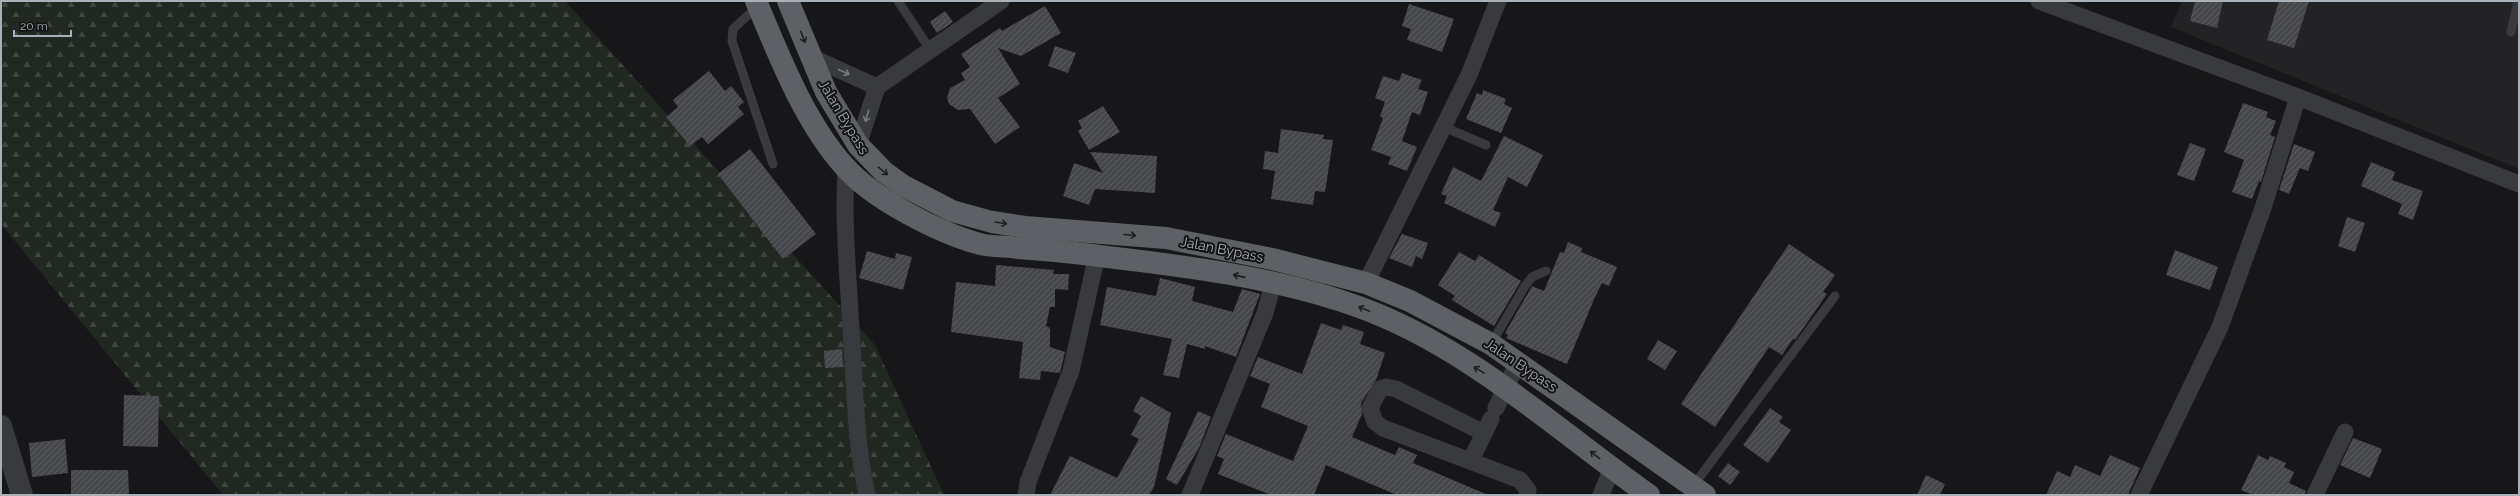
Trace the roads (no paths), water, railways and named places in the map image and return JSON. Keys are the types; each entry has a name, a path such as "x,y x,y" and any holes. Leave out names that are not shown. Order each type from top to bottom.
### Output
{"highway":[{"name":"Jalan Bypass","path":"788,1 826,92 858,145 884,172 902,185 952,211 992,222 1025,227 1166,238 1272,259 1366,283 1410,301 1491,344 1699,490"},
{"name":"Jalan Bypass","path":"757,3 809,114 829,148 846,169 865,187 887,201 960,236 982,244 1097,255 1230,274 1273,284 1366,310 1412,331 1505,386 1649,495"}],"street":[{"path":"858,145 877,87 1001,1"},
{"path":"1366,283 1469,75 1498,1"},
{"path":"2039,1 2298,97 2519,184"},
{"path":"811,58 877,87"},
{"path":"2139,495 2220,327 2263,208 2298,97"},
{"path":"846,169 844,229 846,282 851,328 856,426 867,495"},
{"path":"1026,495 1028,482 1071,371 1097,255"},
{"path":"1190,495 1262,320 1273,284"},
{"path":"1471,460 1505,386 1518,362"},
{"path":"1490,420 1387,387 1380,389 1370,408 1375,422 1383,428 1471,460 1520,480 1528,490 1527,495"},
{"path":"1,426 22,495"},
{"path":"2315,495 2346,432"},
{"path":"1601,495 1612,468"}],"lane":[{"path":"898,1 931,51"},
{"path":"2511,32 2518,1"},
{"path":"757,3 733,29 732,41 773,164"},
{"path":"1444,126 1486,145"},
{"path":"1491,344 1525,286 1532,277 1546,270"},
{"path":"1699,490 1835,296"}]}
